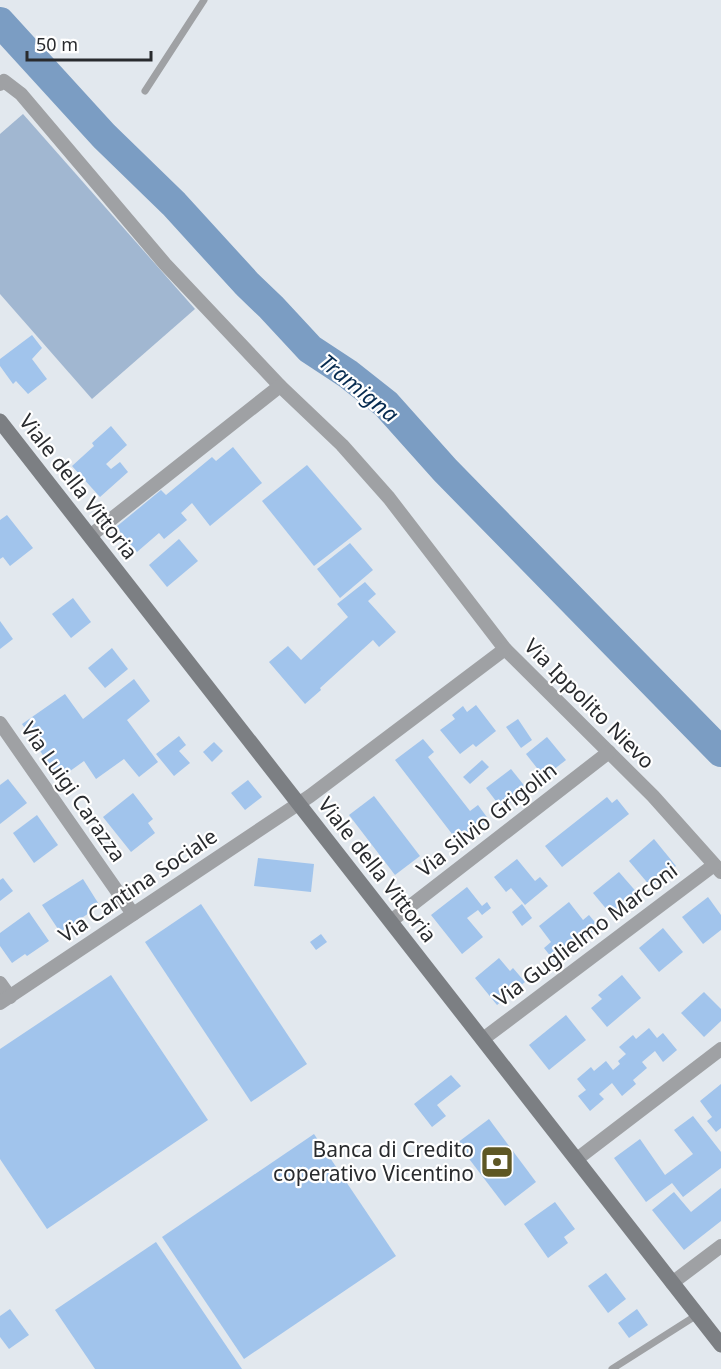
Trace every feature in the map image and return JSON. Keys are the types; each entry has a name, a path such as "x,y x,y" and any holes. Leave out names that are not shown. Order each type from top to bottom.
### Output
{"street":[{"path":"0,84 4,81 21,94 165,264 280,386 342,445 389,498 505,649"},
{"path":"90,536 280,386"},
{"name":"Viale della Vittoria","path":"0,421 721,1345"},
{"name":"Via Ippolito Nievo","path":"298,803 505,649 652,796 718,868"},
{"name":"Via Luigi Carazza","path":"0,723 133,914"},
{"name":"Via Silvio Grigolin","path":"391,921 609,752"},
{"name":"Via Cantina Sociale","path":"5,1000 298,803"},
{"name":"Via Guglielmo Marconi","path":"483,1040 718,868"},
{"path":"0,983 5,1000"},
{"path":"577,1159 721,1049"},
{"path":"672,1283 721,1246"}],"lane":[{"path":"145,91 204,0"},
{"path":"612,1369 698,1315"}],"shaded area":[{"path":"23,114 195,309 92,399 0,294 0,134"}],"building":[{"path":"32,335 42,348 32,359 47,379 28,394 16,381 13,384 0,366 0,359"},
{"path":"111,426 127,445 106,464 111,469 120,462 128,472 100,497 72,466"},
{"path":"233,447 262,483 210,526 192,503 181,513 187,520 164,539 159,533 137,552 116,527 161,490 166,495 212,457 216,461"},
{"path":"307,465 362,529 314,566 262,501"},
{"path":"7,515 33,548 10,566 3,557 0,559 0,520"},
{"path":"179,539 198,561 167,587 149,565"},
{"path":"350,543 373,570 340,598 317,569"},
{"path":"365,582 376,594 368,601 396,632 379,647 373,640 305,704 269,662 288,646 301,660 348,617 337,604"},
{"path":"73,598 91,622 71,638 52,614"},
{"path":"0,621 13,639 0,649"},
{"path":"112,648 128,669 105,688 88,668"},
{"path":"134,679 150,701 127,720 158,762 139,777 124,759 96,779 84,761 59,779 22,724 65,694 83,719"},
{"path":"476,705 496,731 476,747 473,744 460,754 440,730 455,719 452,715 463,706 467,712"},
{"path":"518,719 532,740 521,748 506,727"},
{"path":"179,736 186,745 179,751 190,763 174,776 156,754"},
{"path":"547,737 566,760 544,777 526,754"},
{"path":"423,739 434,752 428,757 470,811 478,805 489,820 459,843 395,760"},
{"path":"214,742 223,751 212,762 203,752"},
{"path":"482,760 489,767 470,784 463,777"},
{"path":"511,769 527,789 502,809 486,788"},
{"path":"8,779 27,803 0,824 0,785"},
{"path":"248,780 262,797 245,810 231,793"},
{"path":"133,793 153,819 148,823 155,833 131,852 103,817"},
{"path":"374,796 420,856 395,875 349,815"},
{"path":"607,797 612,803 617,799 629,814 562,867 545,846"},
{"path":"37,815 58,845 34,863 13,833"},
{"path":"654,839 676,866 651,887 629,861"},
{"path":"258,858 314,864 311,892 254,886"},
{"path":"517,859 535,881 540,877 548,886 525,905 511,888 506,892 494,877"},
{"path":"619,872 639,895 613,917 593,893"},
{"path":"3,878 13,891 0,901 0,880"},
{"path":"83,879 100,906 60,932 42,905"},
{"path":"467,887 482,906 487,902 491,908 482,915 478,910 467,918 483,937 462,954 431,915"},
{"path":"708,897 721,915 721,930 703,944 682,917"},
{"path":"569,902 583,920 589,915 599,927 555,962 544,948 551,942 539,926"},
{"path":"201,904 307,1064 251,1102 145,942"},
{"path":"522,904 532,918 522,926 512,912"},
{"path":"29,912 49,941 12,963 0,946 0,933"},
{"path":"663,928 683,952 659,972 639,948"},
{"path":"321,934 327,942 316,950 310,942"},
{"path":"499,958 510,971 513,968 525,982 497,1005 475,978"},
{"path":"111,975 208,1120 47,1229 0,1159 0,1049"},
{"path":"622,975 641,998 607,1027 591,1008 602,999 598,995"},
{"path":"704,992 721,1009 721,1021 704,1037 681,1013"},
{"path":"566,1015 586,1040 549,1070 529,1045"},
{"path":"649,1028 657,1038 663,1033 677,1050 663,1062 655,1051 642,1062 647,1068 633,1080 636,1084 622,1096 612,1083 599,1094 604,1099 590,1111 578,1096 586,1090 577,1079 591,1067 594,1071 606,1061 613,1070 626,1054 619,1047 633,1035 636,1039"},
{"path":"451,1075 461,1086 437,1105 446,1116 432,1127 414,1104"},
{"path":"721,1084 721,1128 716,1132 707,1121 712,1117 700,1101"},
{"path":"693,1116 721,1152 721,1168 683,1197 672,1183 646,1202 614,1158 640,1139 665,1175 693,1154 674,1130"},
{"name":"Banca di Credito coperativo Vicentino","path":"489,1119 536,1182 505,1206 457,1143"},
{"path":"314,1134 396,1256 244,1359 162,1237"},
{"path":"721,1188 721,1221 684,1250 652,1210 674,1192 691,1212"},
{"path":"555,1202 575,1229 564,1237 568,1243 548,1258 524,1224"},
{"path":"156,1242 242,1369 95,1369 55,1310"},
{"path":"606,1273 626,1299 608,1313 588,1286"},
{"path":"10,1309 29,1335 9,1349 0,1337 0,1316"},
{"path":"637,1309 648,1325 629,1338 618,1323"}],"waterway":[{"name":"Tramigna","path":"0,22 104,136 174,204 310,349 348,374 386,404 445,470 721,752"}],"place":[{"name":"Banca di Credito coperativo Vicentino","path":"497,1162"}]}
